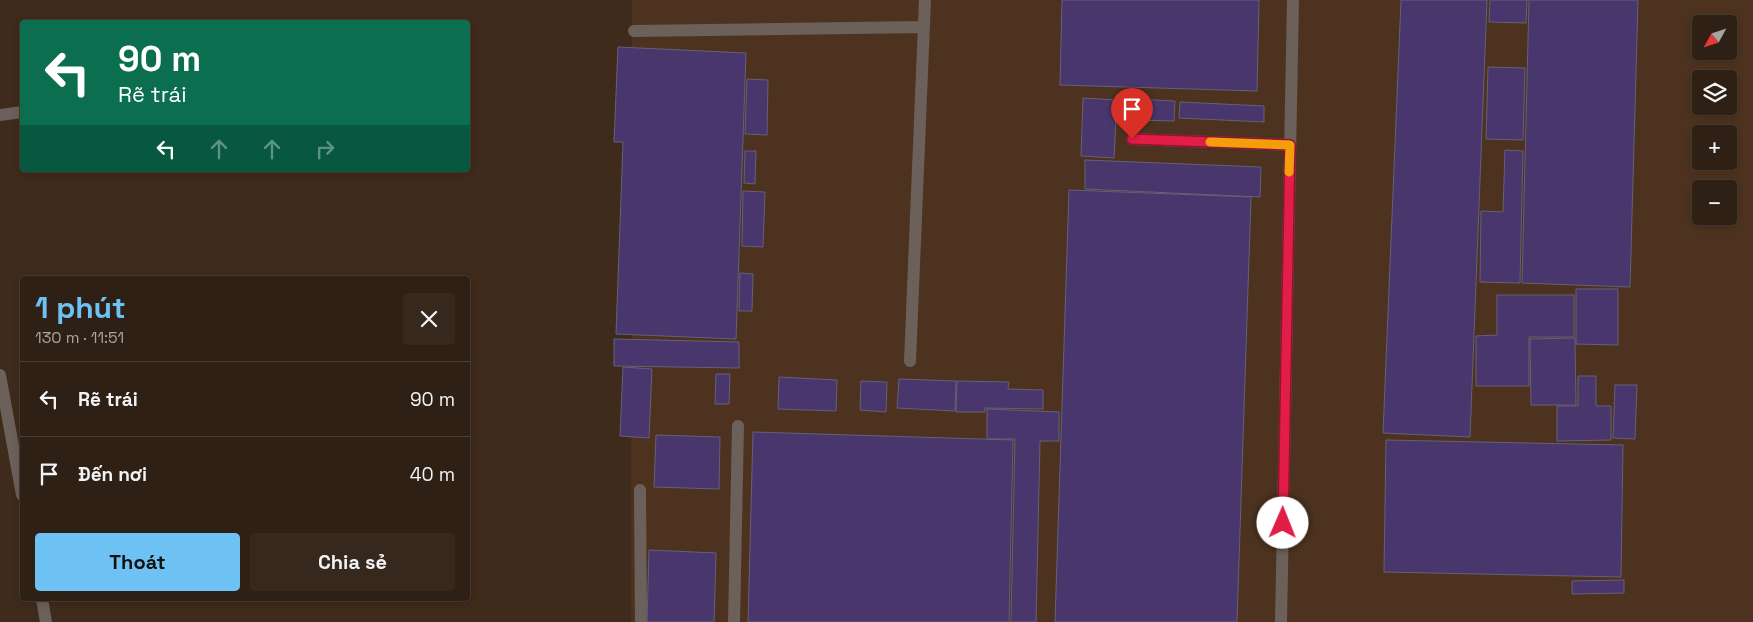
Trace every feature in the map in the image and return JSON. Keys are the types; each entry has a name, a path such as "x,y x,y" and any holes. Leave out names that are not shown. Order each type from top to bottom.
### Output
{"street":[{"path":"910,361 922,27 925,0"},
{"path":"1281,622 1293,0"},
{"path":"634,31 922,27"},
{"path":"0,115 20,112"},
{"path":"1132,139 1290,145"},
{"path":"0,375 20,484"},
{"path":"734,622 738,426"},
{"path":"640,490 641,622"},
{"path":"42,601 46,622"}],"shaded area":[{"path":"632,0 1753,0 1753,622 631,622"}],"building":[{"path":"1062,0 1259,0 1257,91 1060,85"},
{"path":"1401,0 1487,0 1470,437 1383,433"},
{"path":"1490,0 1527,0 1526,23 1489,22"},
{"path":"1529,0 1638,0 1630,287 1522,283"},
{"path":"618,47 746,53 736,339 616,334 623,142 614,142"},
{"path":"1488,67 1525,68 1523,140 1486,139"},
{"path":"747,79 768,80 767,135 745,134"},
{"path":"1083,98 1117,100 1114,158 1081,156"},
{"path":"1134,99 1175,101 1174,121 1134,120"},
{"path":"1180,102 1264,106 1264,122 1179,118"},
{"path":"1505,150 1523,151 1520,283 1480,282 1481,211 1503,212"},
{"path":"745,151 756,151 755,184 744,183"},
{"path":"1085,160 1261,167 1260,197 1085,189"},
{"path":"1069,190 1251,197 1237,622 1055,622"},
{"path":"743,191 765,192 763,247 742,246"},
{"path":"740,273 753,274 752,311 739,311"},
{"path":"1576,289 1618,289 1618,345 1576,344"},
{"path":"1497,295 1574,295 1574,337 1529,337 1529,386 1476,386 1476,336 1497,335"},
{"path":"1575,338 1576,405 1531,405 1530,339"},
{"path":"614,339 739,342 739,368 614,366"},
{"path":"623,367 652,369 649,438 620,436"},
{"path":"716,374 730,374 729,404 715,404"},
{"path":"1578,376 1596,376 1596,406 1611,406 1611,440 1557,441 1557,406 1578,406"},
{"path":"779,377 837,380 836,411 778,409"},
{"path":"899,379 956,381 955,411 897,408"},
{"path":"861,381 887,382 886,412 860,410"},
{"path":"957,381 1009,382 1008,389 1043,390 1043,409 985,408 985,412 956,412"},
{"path":"1615,385 1637,385 1635,439 1613,438"},
{"path":"987,409 1059,412 1059,441 1040,441 1036,622 1011,622 1015,439 987,439"},
{"path":"753,432 1013,440 1009,622 748,622"},
{"path":"656,435 720,437 719,489 654,487"},
{"path":"1386,440 1623,445 1621,577 1384,572"},
{"path":"649,550 716,553 714,622 647,622"},
{"path":"1624,580 1624,593 1572,594 1572,581"}],"slow traffic":[{"path":"1210,142 1290,145 1289,172"}],"route":[{"path":"1132,139 1290,145 1283,523"}]}
